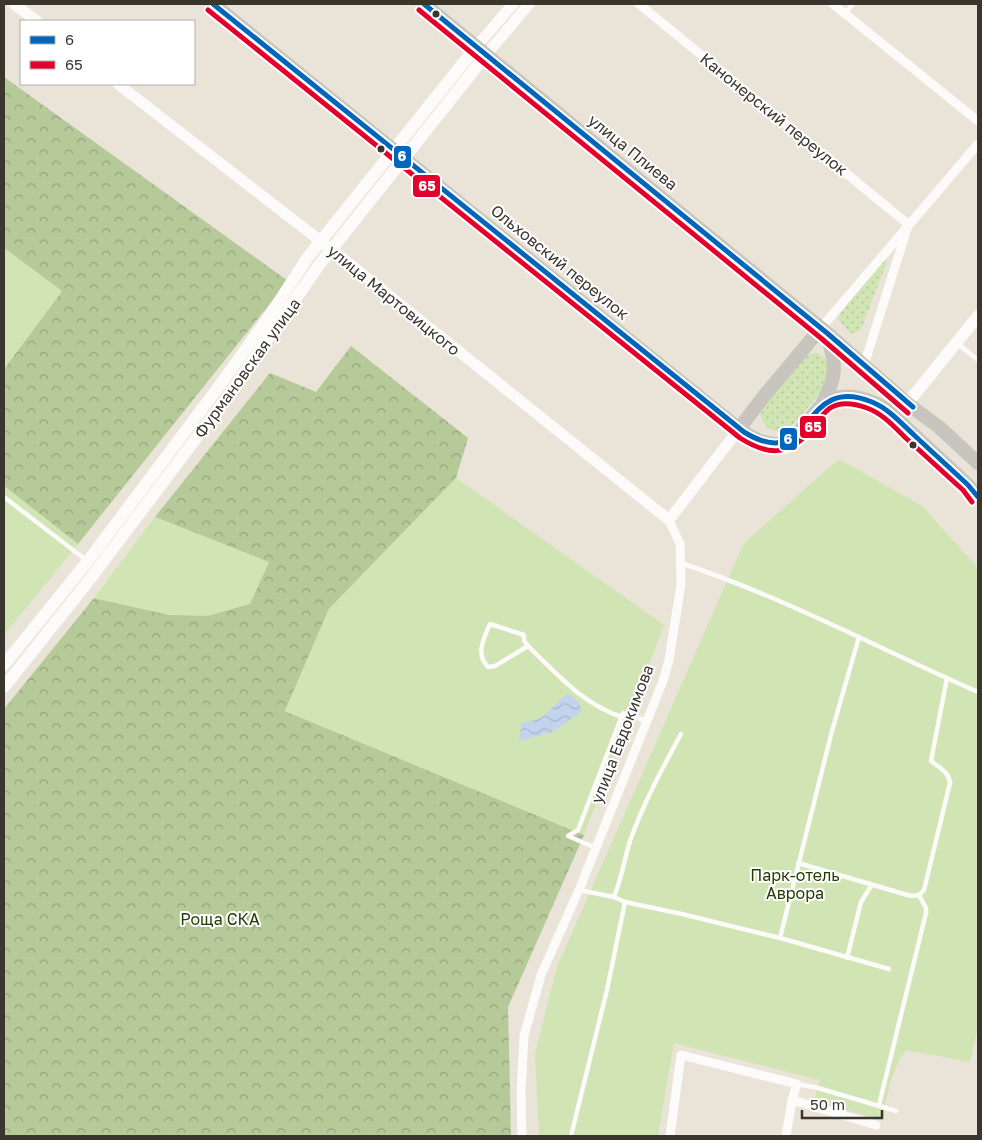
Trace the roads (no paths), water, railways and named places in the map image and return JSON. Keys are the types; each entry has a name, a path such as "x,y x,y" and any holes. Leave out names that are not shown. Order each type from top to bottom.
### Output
{"main road":[{"name":"Ольховский переулок","path":"213,4 739,429 761,441 772,444 782,443 793,437 822,404 831,388 836,372 824,331"},
{"name":"улица Плиева","path":"424,4 824,331 908,404 939,427 978,463"},
{"name":"Фурмановская улица","path":"4,687 88,583 225,400 319,265 327,246 481,51"},
{"name":"Фурмановская улица","path":"4,665 88,561 220,385 308,258 327,246"},
{"path":"822,404 846,396 857,397 877,403 890,412 908,404 978,316"},
{"path":"739,429 764,396 824,331"},
{"path":"886,409 978,497"}],"street":[{"path":"14,4 36,20"},
{"name":"Фурмановская улица","path":"481,51 513,4"},
{"name":"Фурмановская улица","path":"481,51 529,4"},
{"name":"Канонерский переулок","path":"639,4 908,224"},
{"path":"833,4 978,121"},
{"name":"улица Мартовицкого","path":"119,85 327,246 669,520"},
{"path":"824,331 908,224 978,144"},
{"path":"864,365 908,224"},
{"path":"669,520 739,429"},
{"name":"улица Евдокимова","path":"522,1136 520,1093 524,1036 541,975 579,890 663,681 669,660 681,584 681,563 680,544 669,520"},
{"path":"670,1136 681,1056 797,1084 792,1100 786,1136"},
{"path":"792,1100 876,1125"}],"lane":[{"path":"844,14 854,4"},
{"path":"957,343 978,360"},
{"path":"4,497 88,561"},
{"path":"681,563 728,580 859,637 978,692"},
{"path":"528,646 495,666 488,667 482,657 481,648 490,624 524,635 524,641 528,646 587,701 622,717"},
{"path":"780,938 832,731 859,637"},
{"path":"798,863 871,886 911,896 919,895 924,890 950,783 949,777 945,772 931,762 947,678"},
{"path":"596,848 568,836 578,830 623,713 647,721"},
{"path":"614,897 621,880 630,843 639,818 656,779 681,734"},
{"path":"847,958 861,902 871,886"},
{"path":"579,890 780,938 889,969"},
{"path":"879,1105 926,913 926,908 919,895"},
{"path":"571,1136 607,990 625,902"},
{"path":"797,1084 818,1088 896,1111"}],"water":[{"path":"567,694 577,701 582,711 553,732 519,741 522,722 530,722 542,717"}],"park label":[{"name":"Парк-отель Аврора","path":"795,884"},
{"name":"Роща СКА","path":"220,919"}]}
